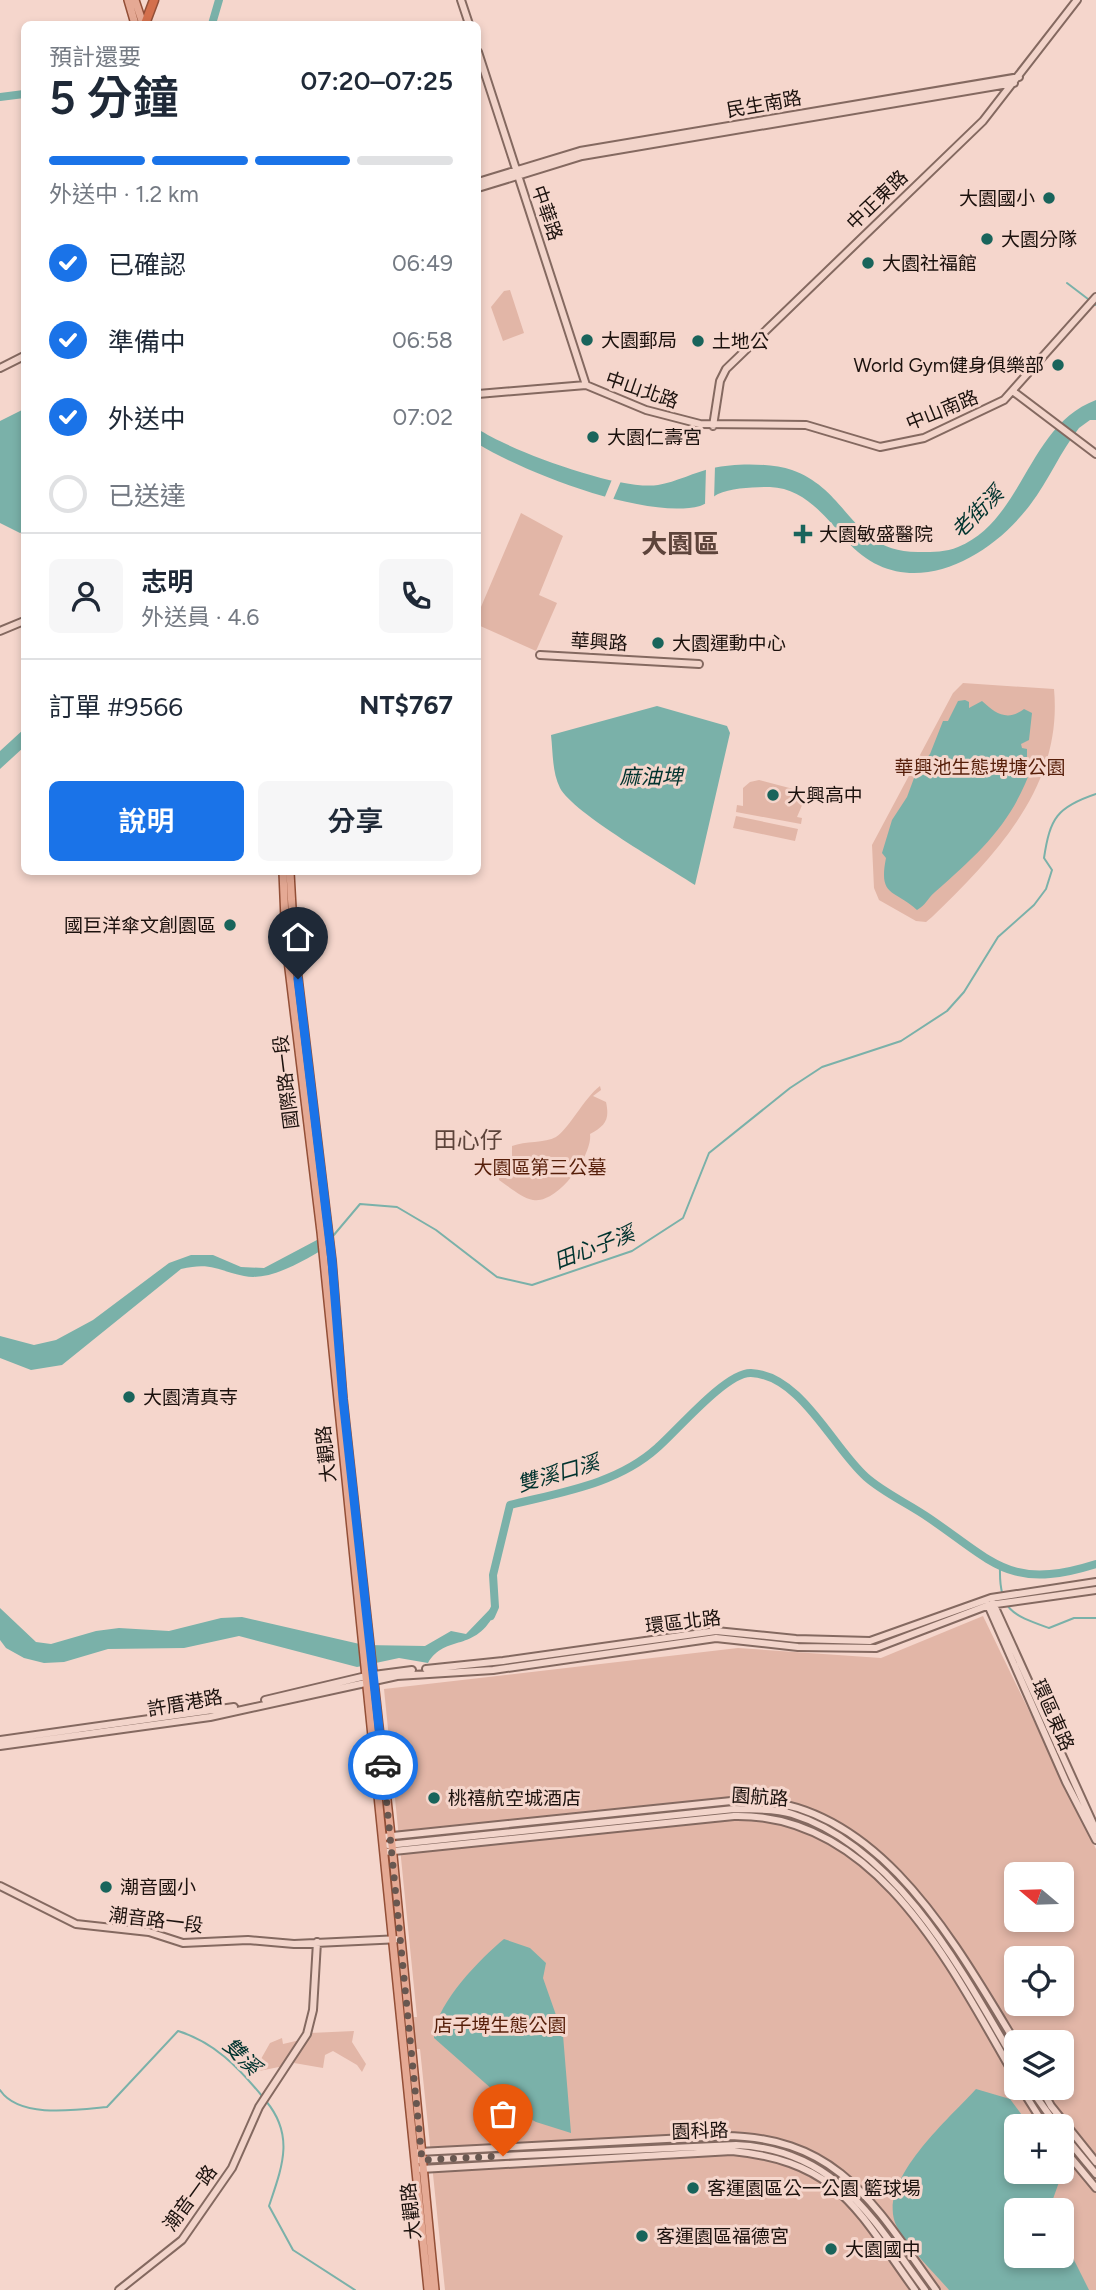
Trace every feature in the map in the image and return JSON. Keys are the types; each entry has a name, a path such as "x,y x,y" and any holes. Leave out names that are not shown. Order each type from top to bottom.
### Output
{"highway":[{"path":"145,21 154,0"}],"main road":[{"path":"128,0 134,21"},
{"path":"135,0 143,21"},
{"name":"國際路一段","path":"283,875 312,1164 324,1230"},
{"name":"國際路一段","path":"290,875 296,1001 320,1159 324,1230"},
{"name":"大觀路","path":"324,1230 387,1844 428,2290"},
{"name":"大觀路","path":"418,2160 435,2290"}],"street":[{"path":"461,0 468,21"},
{"name":"中正東路","path":"713,426 720,381 726,369 975,129 1019,77 1077,0"},
{"name":"中華路","path":"481,61 586,385"},
{"name":"民生南路","path":"517,173 580,151 1019,77"},
{"name":"民生南路","path":"517,173 582,156 1014,83"},
{"path":"481,181 517,173"},
{"path":"481,187 517,173"},
{"name":"中山南路","path":"713,426 806,425 880,447 924,438 989,409 1014,392 1096,297"},
{"path":"0,368 21,358"},
{"name":"中山北路","path":"481,394 586,385 646,410 713,426"},
{"path":"1014,392 1096,454"},
{"path":"0,631 21,622"},
{"name":"華興路","path":"540,655 699,664"},
{"path":"1004,1600 1096,1582"},
{"path":"1004,1600 1096,1590"},
{"name":"環區北路","path":"369,1675 493,1670 716,1638 798,1647 876,1648 990,1602 1004,1600"},
{"name":"環區東路","path":"990,1602 1096,1830"},
{"name":"環區東路","path":"990,1602 1066,1782 1096,1840"},
{"name":"許厝港路","path":"0,1740 210,1717 369,1675"},
{"name":"許厝港路","path":"0,1746 51,1736"},
{"path":"387,1844 741,1800 773,1801 803,1809 851,1834 917,1895 961,1953 1008,2030"},
{"name":"園航路","path":"387,1844 734,1809 790,1813 834,1833 904,1893 950,1952 1004,2043"},
{"path":"387,1844 734,1816 770,1817 803,1826 838,1845 862,1864 915,1919 945,1959 1004,2058"},
{"name":"潮音路一段","path":"0,1886 57,1916 96,1928 149,1932 183,1943 396,1939"},
{"name":"潮音一路","path":"119,2290 182,2240 232,2168 262,2104 300,2045 310,2024 317,1942"},
{"path":"1048,2100 1096,2162"},
{"path":"418,2160 724,2136 767,2138 816,2156 865,2192 936,2290"},
{"name":"園科路","path":"418,2160 736,2145 768,2148 814,2165 842,2184 865,2207 925,2290"},
{"path":"1074,2147 1096,2174"},
{"path":"418,2160 720,2152 769,2155 800,2165 841,2192 915,2290"},
{"path":"1074,2161 1096,2188"}],"green space":[{"path":"510,290 524,333 503,341 491,307 504,291"},
{"path":"521,513 563,536 539,595 557,603 536,651 481,626 481,607"},
{"name":"華興池生態埤塘公園","path":"963,683 1054,689 1054,724 1048,757 1036,787 1001,843 932,917 926,922 916,921 879,900 874,888 872,845 953,693"},
{"path":"759,780 797,790 803,803 797,817 802,818 801,824 736,812 737,805 743,806 743,788 750,782"},
{"path":"736,816 798,829 795,841 733,828"},
{"name":"大園區第三公墓","path":"600,1086 601,1090 593,1096 606,1102 607,1118 603,1125 590,1134 586,1154 572,1177 562,1187 552,1195 533,1200 499,1180 498,1164 512,1157 512,1146 556,1137"},
{"path":"983,1616 1096,1849 1096,2290 445,2290 420,2049 416,2049 413,2017 417,2017 384,1689 738,1648 881,1658"},
{"path":"354,2031 352,2042 366,2064 362,2072 357,2065 333,2051 325,2055 323,2068 294,2063 310,2033"},
{"path":"282,2038 283,2044 300,2040 284,2066 259,2071 257,2066 270,2043"}],"water":[{"path":"1096,400 1096,420 1090,420 1079,428 1037,495 1012,526 968,559 943,569 918,573 893,570 869,560 813,505 793,492 770,487 743,488 718,494 700,506 677,509 649,506 618,500 555,480 481,446 481,431 515,448 566,468 618,482 641,485 665,484 722,466 753,464 792,470 812,480 827,492 865,532 880,543 898,550 935,552 958,547 980,534 998,516 1039,451 1073,413"},
{"path":"21,410 20,533 0,523 0,421"},
{"name":"華興池生態埤塘公園","path":"958,701 969,702 969,708 982,701 1002,714 1012,715 1024,709 1032,713 1029,740 1021,744 1022,748 1027,749 1027,764 1033,764 1025,785 1005,820 981,849 917,910 886,886 886,858 882,853 892,820 907,797 917,770 930,754 943,721 948,721"},
{"name":"麻油埤","path":"657,706 727,726 730,733 695,885 583,811 568,799 555,775 551,735"},
{"path":"21,732 21,750 0,769 0,751"},
{"path":"332,1232 334,1243 290,1267 267,1275 244,1276 207,1267 181,1269 62,1365 31,1370 0,1358 0,1336 34,1345 56,1340 93,1320 169,1263 191,1255 213,1255 241,1267 264,1268"},
{"path":"492,1607 496,1611 479,1633 443,1648 428,1663 399,1658 357,1667 239,1636 184,1648 108,1649 64,1662 44,1663 24,1658 6,1648 0,1640 0,1608 36,1642 51,1644 96,1631 119,1628 169,1631 221,1618 242,1617 364,1645 425,1646 451,1631 466,1634"},
{"name":"店子埤生態公園","path":"504,1939 530,1948 546,1963 543,1978 563,2035 571,2133 536,2122 518,2112 434,2038 436,2025 450,1997 471,1970"},
{"path":"976,2089 1011,2100 1021,2114 1004,2114 1004,2184 1058,2184 1053,2198 1004,2198 1004,2268 1074,2268 1074,2260 1089,2290 949,2290 902,2235 893,2210 896,2191 905,2172 933,2134"}],"pier":[{"path":"715,466 714,501 705,504 706,468"},
{"path":"613,477 621,481 612,502 604,499"}],"waterway":[{"path":"213,21 219,0"},
{"path":"0,97 21,94"},
{"path":"1067,283 1088,299"},
{"name":"田心子溪","path":"333,1236 360,1204 397,1207 436,1230 497,1277 532,1285 632,1251 683,1218 709,1153 790,1088 822,1067 901,1041 947,1011 964,992 998,937 1034,905 1046,889 1052,870 1044,858 1049,833 1058,816 1072,804 1096,794"},
{"name":"雙溪口溪","path":"491,1616 495,1607 493,1575 510,1505 569,1491 624,1470 657,1448 729,1382 751,1373 769,1377 801,1399 866,1477 988,1559 1005,1568 1043,1575 1096,1564"},
{"path":"1000,1569 1002,1594 1017,1615 1049,1628 1074,1618 1096,1618"},
{"name":"雙溪","path":"0,2090 9,2099 34,2109 65,2111 107,2107 178,2031 203,2042 225,2057 262,2096"},
{"name":"雙溪","path":"266,2101 281,2127 283,2139 281,2165 269,2206 293,2250 355,2290"}],"way so far":[{"path":"383,1765 422,2160 503,2156"}],"place":[{"name":"大園國小","path":"1049,198"},
{"name":"大園分隊","path":"987,239"},
{"name":"大園社福館","path":"868,263"},
{"name":"大園郵局","path":"587,340"},
{"name":"土地公","path":"698,341"},
{"name":"World Gym健身俱樂部","path":"1058,365"},
{"name":"大園仁壽宮","path":"593,437"},
{"name":"大園敏盛醫院","path":"803,534"},
{"name":"大園運動中心","path":"658,643"},
{"name":"大興高中","path":"773,795"},
{"name":"國巨洋傘文創園區","path":"230,925"},
{"name":"大園清真寺","path":"129,1397"},
{"name":"桃禧航空城酒店","path":"434,1798"},
{"name":"潮音國小","path":"106,1887"},
{"name":"客運園區公一公園 籃球場","path":"693,2188"},
{"name":"客運園區福德宮","path":"642,2236"},
{"name":"大園國中","path":"831,2249"}],"district":[{"name":"大園區","path":"680,544"},
{"name":"田心仔","path":"468,1140"}],"route":[{"path":"298,979 332,1261 343,1399 383,1765"}],"water label":[{"name":"老街溪","path":"977,512"}]}
